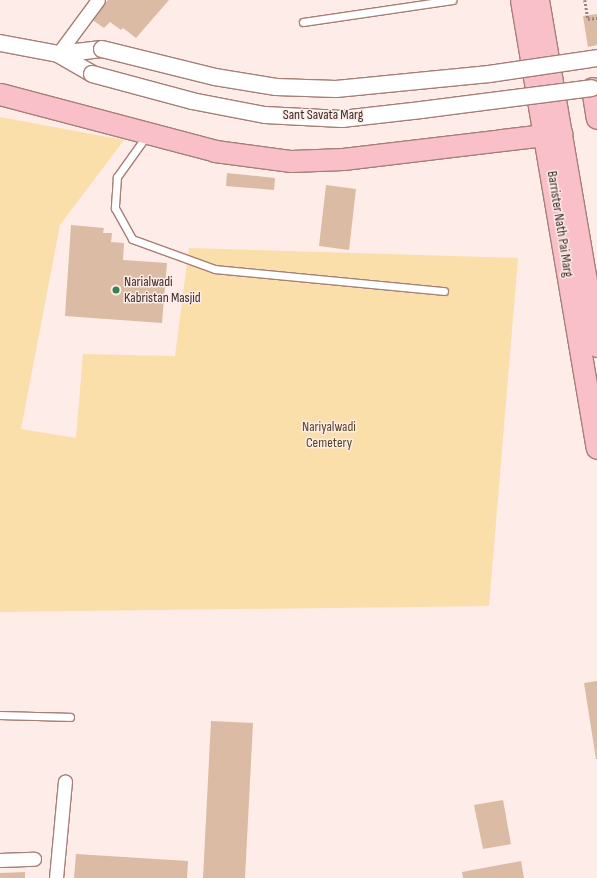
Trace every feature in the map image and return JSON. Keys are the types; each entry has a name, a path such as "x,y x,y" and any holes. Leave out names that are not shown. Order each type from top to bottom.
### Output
{"main road":[{"name":"Barrister Nath Pai Marg","path":"521,0 553,135 597,346"},
{"name":"Barrister Nath Pai Marg","path":"538,0 553,135 597,448"},
{"path":"594,87 597,118"},
{"path":"0,94 215,151 292,162 343,159 553,135"}],"street":[{"path":"58,54 98,0"},
{"name":"Sant Savata Marg","path":"0,43 58,54 102,49 215,77 268,86 336,89 489,74 597,58"},
{"name":"Sant Savata Marg","path":"58,54 92,74 192,101 265,115 342,118 422,110 594,87"},
{"path":"56,878 64,781"},
{"path":"0,860 34,859"}],"lane":[{"path":"303,22 452,0"},
{"path":"148,133 117,177 115,208 132,239 214,269 444,290"},
{"path":"0,715 70,717"}],"path":[{"path":"585,0 588,20 597,18"}],"green space":[{"name":"Nariyalwadi Cemetery","path":"0,117 124,140 60,225 21,429 76,438 83,354 175,356 189,248 518,258 489,606 0,612"}],"building":[{"path":"108,0 169,0 136,38 123,28 121,30 110,22 104,28 91,19"},
{"path":"597,14 597,45 588,47 583,16"},
{"path":"227,173 275,178 274,190 226,186"},
{"path":"326,185 356,189 349,250 319,246"},
{"name":"Narialwadi Kabristan Masjid","path":"71,225 104,228 103,233 112,233 111,242 124,243 123,260 167,263 162,323 65,316"},
{"path":"597,681 597,759 596,759 584,683"},
{"path":"211,721 253,723 245,878 203,878"},
{"path":"503,800 511,844 483,849 474,805"},
{"path":"76,854 188,861 187,878 74,878"},
{"path":"521,861 524,878 463,878 462,872"},
{"path":"25,872 25,878 0,878 0,873"}],"place":[{"name":"Narialwadi Kabristan Masjid","path":"116,290"}]}
